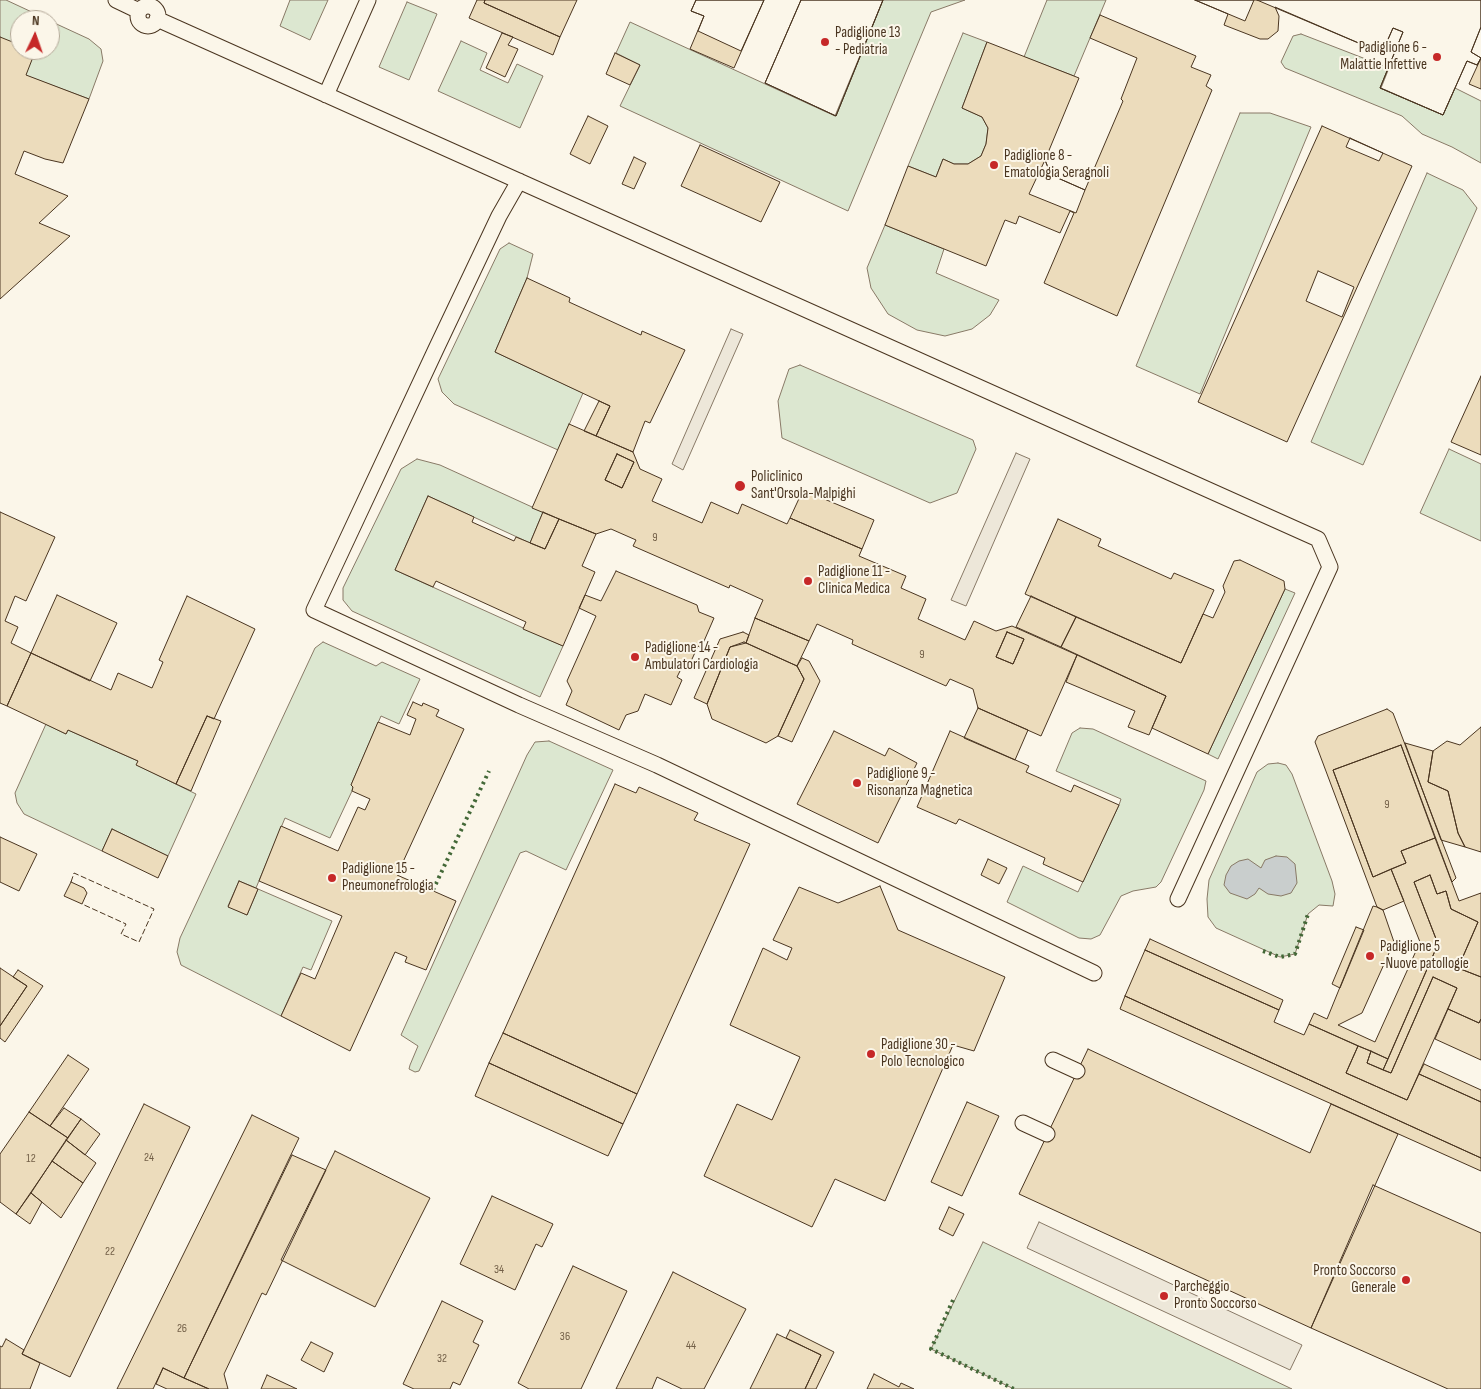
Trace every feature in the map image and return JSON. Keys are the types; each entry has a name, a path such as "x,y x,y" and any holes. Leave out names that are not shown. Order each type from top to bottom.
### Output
{"lane":[{"path":"116,0 139,11 139,20 143,25 150,26 157,19 1318,539 1330,567 1178,899"},
{"path":"326,95 368,0"},
{"path":"519,181 499,216 314,610 518,705 657,766 1094,973"},
{"path":"1053,1060 1077,1072"},
{"path":"1023,1123 1047,1134"}],"green space":[{"path":"0,0 6,0 28,10 10,10 10,60 60,60 60,26 89,39 101,49 103,61 89,99 0,66"},
{"path":"290,0 328,0 310,40 280,26"},
{"path":"883,0 965,0 931,12 848,211 620,106 640,65 616,53 630,22 835,116"},
{"path":"1047,0 1106,0 1074,76 1024,57"},
{"path":"407,2 437,14 409,80 379,67"},
{"path":"963,33 987,42 962,108 982,117 988,128 986,144 981,156 968,164 954,164 943,159 936,177 908,166"},
{"path":"1301,34 1389,68 1381,88 1443,115 1455,88 1481,101 1481,163 1452,147 1422,134 1402,116 1285,68 1281,62 1293,36"},
{"path":"461,41 487,53 480,70 508,83 517,64 543,76 520,128 438,91"},
{"path":"1240,113 1270,113 1311,127 1200,394 1136,366"},
{"path":"1427,173 1463,190 1477,208 1363,465 1311,442"},
{"path":"885,225 944,249 936,273 999,300 990,315 972,329 945,336 917,330 888,314 871,288 867,268"},
{"path":"509,243 533,254 527,278 495,352 583,393 558,450 454,404 442,392 438,379 500,249"},
{"path":"800,365 973,440 976,449 957,493 930,503 782,438 778,401 789,369"},
{"path":"1449,449 1481,464 1481,541 1420,513"},
{"path":"417,459 440,465 543,512 530,543 428,496 395,570 563,646 540,697 352,611 343,600 343,588 401,469"},
{"path":"1285,589 1295,593 1218,759 1208,754"},
{"path":"323,642 376,666 382,662 420,679 399,724 381,716 351,785 353,787 352,791 330,838 285,818 256,888 239,881 228,906 247,915 258,889 332,921 311,970 303,967 281,1016 181,965 177,952 180,938 315,648"},
{"path":"46,724 66,734 68,730 138,761 137,765 196,794 168,856 112,829 102,851 24,814 17,803 15,793"},
{"path":"1080,728 1093,729 1206,781 1204,790 1161,882 1156,887 1133,891 1121,896 1100,935 1091,939 1079,938 1007,902 1023,866 1078,892 1119,805 1121,799 1056,771 1072,733"},
{"path":"549,741 613,770 566,870 526,851 520,853 419,1071 415,1072 409,1069 418,1046 401,1035 527,755 535,742"},
{"path":"1278,763 1286,765 1292,774 1332,881 1335,894 1333,906 1319,905 1308,914 1295,954 1280,957 1216,928 1208,917 1207,899 1209,880 1257,772 1268,764"},
{"path":"983,1242 1292,1389 1014,1389 931,1349"}],"shaded area":[{"path":"731,329 743,334 683,470 672,464"},
{"path":"1016,453 1030,459 966,606 951,600"},
{"path":"1276,856 1287,857 1295,864 1297,883 1291,893 1281,896 1268,894 1259,888 1255,894 1247,899 1230,893 1224,885 1226,875 1231,866 1239,861 1248,859 1261,868 1265,860"},
{"name":"Parcheggio Pronto Soccorso","path":"1039,1222 1302,1345 1290,1370 1027,1248"}],"building":[{"path":"477,0 485,0 484,3 560,37 553,55 469,18"},
{"path":"485,0 577,0 560,37 484,3"},
{"path":"696,0 764,0 741,51 698,31 704,16 691,11"},
{"path":"696,0 764,0 734,68 690,49 704,16 691,11"},
{"name":"Padiglione 13 - Pediatria","path":"801,0 883,0 836,116 765,83"},
{"name":"Padiglione 13 - Pediatria","path":"801,0 883,0 836,116 765,83"},
{"name":"Padiglione 6 - Malattie Infettive","path":"1195,0 1481,0 1481,27 1471,52 1481,58 1477,65 1467,61 1443,115 1380,88 1403,32 1393,28 1382,53 1275,7 1279,16 1278,31 1268,39 1260,39 1224,25 1228,14"},
{"path":"1195,0 1254,0 1245,21"},
{"name":"Padiglione 6 - Malattie Infettive","path":"1257,0 1481,0 1481,27 1471,52 1481,58 1477,65 1467,61 1443,115 1380,88 1403,32 1393,28 1382,53"},
{"name":"Padiglione 8 - Ematologia Seragnoli","path":"1100,15 1196,56 1191,67 1211,75 1206,86 1212,90 1117,316 1044,283 1074,213 1070,211 1060,233 1019,216 1016,224 1005,220 986,266 885,225 908,166 936,177 943,159 954,164 968,164 981,156 986,144 988,128 982,117 962,108 987,42 1079,78 1045,160 1051,175 1085,190 1123,101 1121,99 1137,58 1090,38"},
{"path":"502,33 513,37 508,45 518,49 505,77 486,68"},
{"path":"0,37 10,41 10,60 32,60 26,75 89,99 63,163 24,151 15,174 68,196 39,223 70,236 0,299"},
{"path":"615,53 640,65 630,85 606,74"},
{"path":"1481,58 1481,89 1469,84"},
{"path":"588,116 608,126 590,164 570,154"},
{"path":"1322,126 1412,166 1287,442 1198,402"},
{"path":"1350,138 1383,153 1379,161 1346,147"},
{"path":"700,145 780,182 761,222 681,186"},
{"path":"634,157 646,163 634,189 622,184"},
{"path":"1045,160 1051,175 1085,190 1076,213 1029,194"},
{"path":"1318,271 1354,287 1342,317 1306,301"},
{"path":"527,278 570,298 569,302 641,335 642,331 685,350 650,423 645,421 633,452 596,436 610,406 495,352"},
{"path":"1481,376 1481,455 1451,442"},
{"path":"599,401 610,406 596,436 584,431"},
{"name":"Padiglione 11 - Clinica Medica","path":"569,424 633,452 640,469 662,479 652,501 702,523 711,502 738,514 742,504 787,524 790,518 862,549 859,556 906,576 901,588 926,599 918,619 965,640 974,621 996,631 1012,626 1077,655 1041,736 978,708 973,689 950,679 946,686 852,644 853,640 817,624 809,641 755,618 763,600 730,585 729,588 633,546 636,540 611,529 596,534 532,508","holes":["617,454 634,462 622,488 605,480","1007,632 1024,639 1013,664 996,657"]},
{"path":"617,454 634,462 622,488 605,480"},
{"path":"803,490 874,520 862,549 790,518"},
{"path":"428,496 474,517 472,522 514,541 516,537 545,549 559,519 596,534 582,566 595,572 563,646 523,629 526,622 436,581 433,587 395,570"},
{"path":"0,512 55,537 26,601 15,596 5,621 18,627 11,643 31,653 7,706 0,703"},
{"path":"543,512 559,519 545,549 530,543"},
{"path":"1058,519 1101,539 1098,546 1171,579 1174,573 1214,590 1181,663 1025,594"},
{"path":"1240,560 1284,581 1285,589 1208,754 1152,728 1166,696 1061,647 1076,617 1181,663 1203,614 1213,618 1225,592 1223,586 1234,561"},
{"name":"Padiglione 14 - Ambulatori Cardiologia","path":"616,571 697,605 699,612 714,618 701,648 698,646 687,670 682,667 677,677 682,680 671,705 645,694 638,711 626,715 619,730 566,705 572,691 567,681 596,616 579,608 585,595 601,601"},
{"path":"57,595 117,623 90,681 31,653"},
{"path":"187,596 255,629 214,719 207,716 176,784 136,765 138,761 68,730 66,734 7,706 31,653 111,690 118,673 152,688 163,662 159,660"},
{"path":"1031,596 1076,617 1061,647 1016,627"},
{"path":"755,618 809,641 797,666 746,643"},
{"path":"743,632 749,635 746,643 730,647 707,704 694,698 720,639"},
{"path":"1007,632 1024,639 1013,664 996,657"},
{"path":"744,642 797,666 804,679 778,736 766,743 712,719 707,704 730,647"},
{"path":"1077,655 1166,696 1149,735 1128,727 1135,711 1066,682"},
{"path":"802,658 809,661 820,681 792,742 778,736 804,679 797,666"},
{"name":"Padiglione 15 - Pneumonefrologia","path":"413,702 422,706 423,703 439,710 436,716 464,729 397,875 456,901 426,970 405,962 407,957 395,952 350,1051 281,1016 301,973 315,979 342,916 259,881 281,826 338,851 358,807 365,810 370,799 352,791 353,787 351,785 378,722 410,735 416,719 407,715"},
{"path":"978,708 1028,730 1015,760 964,738"},
{"path":"1387,709 1393,713 1456,878 1452,882 1401,745 1333,770 1373,877 1391,869 1404,901 1383,910 1377,907 1315,742 1318,736"},
{"path":"207,716 221,721 191,791 176,784"},
{"path":"1481,727 1481,852 1465,847 1458,833 1448,791 1428,782 1433,751 1447,741 1460,745"},
{"name":"Padiglione 9 - Risonanza Magnetica","path":"834,731 885,756 889,748 917,763 878,843 797,804"},
{"path":"950,731 1029,766 1026,772 1071,792 1074,785 1119,805 1083,882 1043,864 1045,858 959,819 956,824 917,807"},
{"path":"1405,743 1433,751 1428,782 1448,791 1458,833 1465,847 1441,840"},
{"path":"1401,745 1435,838 1401,851 1406,863 1373,877 1333,770"},
{"path":"615,784 636,793 639,787 698,813 694,820 750,844 637,1094 503,1033"},
{"path":"112,829 168,856 158,878 102,851"},
{"path":"0,837 37,854 19,891 0,882"},
{"name":"Padiglione 5 -Nuove patollogie","path":"1435,838 1459,901 1481,893 1481,977 1458,968 1478,922 1451,909 1446,891 1437,894 1430,875 1414,882 1438,944 1388,1059 1309,1024 1314,1013 1327,1019 1373,906 1377,907 1383,910 1394,942 1362,1013 1338,1025 1375,1042 1420,942 1391,869 1406,863 1401,851"},
{"path":"988,859 1007,868 999,884 981,875"},
{"path":"1430,875 1437,894 1446,891 1451,909 1478,922 1458,968 1481,977 1481,1019 1479,1023 1448,1009 1457,988 1433,977 1391,1073 1383,1070 1438,944 1414,882"},
{"path":"239,881 258,889 247,915 228,907"},
{"path":"71,882 84,888 87,893 82,904 64,896"},
{"name":"Padiglione 30 - Polo Tecnologico","path":"880,886 898,930 1005,977 974,1051 953,1045 885,1201 835,1179 812,1227 704,1176 737,1104 772,1120 800,1057 730,1025 763,948 787,960 792,948 773,940 799,887 838,903"},
{"path":"1356,927 1364,930 1340,988 1332,984"},
{"path":"1150,939 1283,1000 1279,1010 1145,950"},
{"path":"1145,950 1279,1010 1274,1022 1304,1035 1309,1024 1358,1046 1346,1073 1407,1100 1419,1074 1481,1102 1481,1158 1125,996"},
{"path":"0,968 27,986 0,1026"},
{"path":"18,970 43,986 5,1042 0,1038 0,1026 27,986 13,977"},
{"path":"1433,977 1457,988 1407,1100 1346,1073 1358,1046 1371,1051 1367,1063 1391,1073"},
{"path":"1125,996 1481,1158 1481,1171 1120,1009"},
{"path":"1448,1009 1479,1023 1481,1019 1481,1060 1435,1039"},
{"path":"503,1033 637,1094 623,1124 489,1063"},
{"path":"1088,1049 1310,1153 1331,1104 1398,1134 1311,1328 1019,1194"},
{"path":"1371,1051 1388,1059 1383,1070 1367,1063"},
{"path":"68,1055 89,1069 50,1126 29,1112"},
{"path":"489,1063 623,1124 608,1156 475,1096"},
{"path":"1424,1064 1481,1090 1481,1102 1419,1074"},
{"path":"967,1102 999,1116 962,1196 931,1182"},
{"path":"144,1104 190,1127 70,1377 22,1354"},
{"path":"64,1108 81,1119 68,1138 50,1126"},
{"path":"29,1112 68,1138 16,1214 0,1202 0,1154"},
{"path":"252,1115 299,1138 184,1378 163,1368 153,1389 117,1389"},
{"path":"81,1119 100,1134 85,1155 66,1140"},
{"path":"66,1140 96,1163 83,1183 52,1161"},
{"path":"335,1151 430,1198 375,1307 281,1260"},
{"path":"292,1155 326,1170 266,1295 262,1293 224,1374 228,1389 209,1389 184,1378"},
{"path":"52,1161 83,1183 61,1218 31,1193"},
{"name":"Pronto Soccorso Generale","path":"1373,1185 1481,1233 1481,1389 1448,1389 1311,1328"},
{"path":"31,1193 42,1202 30,1224 16,1214"},
{"path":"492,1196 553,1224 542,1247 536,1244 515,1290 460,1264"},
{"path":"949,1207 964,1214 953,1236 939,1229"},
{"path":"573,1266 627,1291 581,1389 529,1389 518,1383"},
{"path":"673,1272 746,1309 704,1389 682,1389 657,1377 652,1389 616,1389"},
{"path":"442,1301 483,1321 473,1342 479,1345 460,1385 453,1382 450,1389 414,1389 403,1384"},
{"path":"790,1330 834,1352 816,1389 805,1389 821,1355 786,1338"},
{"path":"777,1334 821,1355 805,1389 750,1389"},
{"path":"6,1339 24,1350 22,1354 40,1363 30,1389 0,1389 0,1346 2,1347"},
{"path":"311,1342 333,1353 324,1372 301,1360"},
{"path":"163,1368 209,1389 167,1389 156,1384"},
{"path":"874,1374 899,1387 901,1383 914,1389 867,1389"},
{"path":"267,1375 297,1389 261,1389"}],"hedge":[{"path":"433,890 489,771"},
{"path":"1263,951 1280,957 1295,954 1308,914"},
{"path":"953,1300 931,1349 1014,1389"}],"fence":[{"path":"71,882 74,873 154,909 139,942 121,934 126,924 82,904"}],"place":[{"name":"Padiglione 13 - Pediatria","path":"825,42"},
{"name":"Padiglione 6 - Malattie Infettive","path":"1437,57"},
{"name":"Padiglione 8 - Ematologia Seragnoli","path":"994,165"},
{"name":"Policlinico Sant'Orsola-Malpighi","path":"740,486"},
{"name":"Padiglione 11 - Clinica Medica","path":"808,581"},
{"name":"Padiglione 14 - Ambulatori Cardiologia","path":"635,657"},
{"name":"Padiglione 9 - Risonanza Magnetica","path":"857,783"},
{"name":"Padiglione 15 - Pneumonefrologia","path":"332,878"},
{"name":"Padiglione 5 -Nuove patollogie","path":"1370,956"},
{"name":"Padiglione 30 - Polo Tecnologico","path":"871,1054"},
{"name":"Pronto Soccorso Generale","path":"1406,1280"},
{"name":"Parcheggio Pronto Soccorso","path":"1164,1296"}]}
